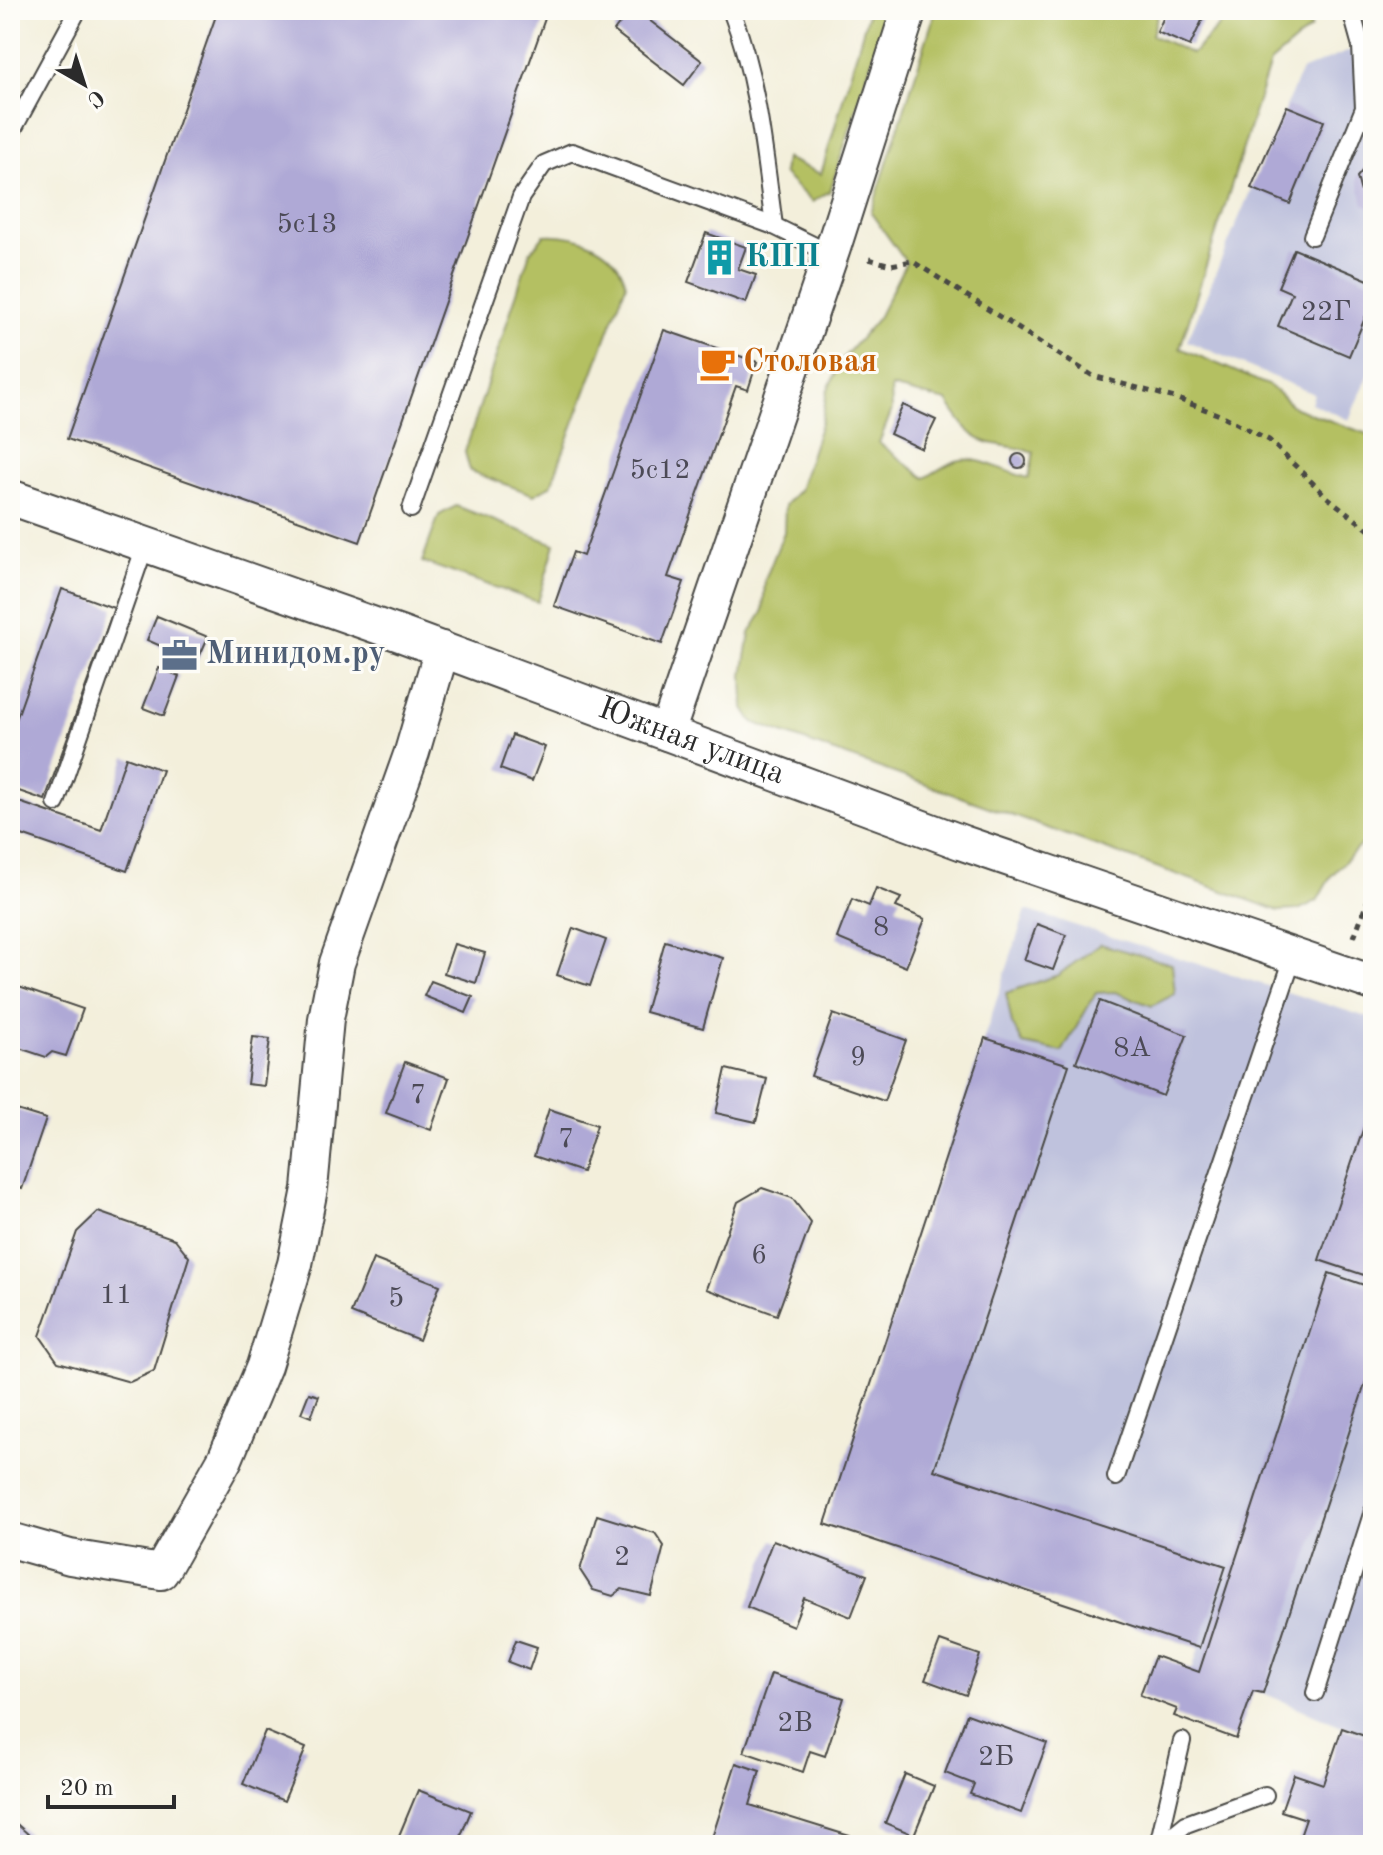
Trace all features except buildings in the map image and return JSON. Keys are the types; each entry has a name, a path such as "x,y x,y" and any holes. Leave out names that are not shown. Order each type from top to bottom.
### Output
{"street":[{"path":"667,733 832,251 909,10"},
{"name":"Южная улица","path":"10,497 442,649 963,843 1357,977"},
{"path":"10,1540 70,1557 161,1572 225,1459 264,1366 295,1264 310,1189 326,1019 337,963 412,752 442,649"}],"lane":[{"path":"10,135 78,10"},
{"path":"731,10 745,46 758,103 774,226"},
{"path":"1312,236 1364,108 1361,46 1351,10"},
{"path":"411,509 521,197 544,164 572,152 774,226 832,251"},
{"path":"56,803 146,543"},
{"path":"1116,1477 1294,955"},
{"path":"1315,1693 1373,1511"},
{"path":"1159,1845 1182,1741"},
{"path":"1159,1845 1186,1824 1265,1795"}],"path":[{"path":"832,251 891,265 912,261 1093,376 1175,398 1225,417 1269,440 1327,497 1373,533"},
{"path":"1357,977 1373,886"}],"shaded area":[{"path":"1373,41 1373,362 1349,420 1311,403 1314,394 1187,341 1301,71"},
{"path":"1026,910 1373,1019 1373,1739 1263,1693 1192,1670 1199,1648 825,1524"}],"green space":[{"path":"869,10 888,10 830,191 812,202 783,174 785,158 821,174"},
{"path":"936,10 1159,10 1152,35 1192,54 1234,10 1309,10 1311,28 1270,63 1180,348 1270,386 1295,408 1373,436 1373,826 1371,834 1331,876 1317,901 1298,910 1279,911 753,722 744,708 743,675 750,633 763,612 765,580 784,532 785,505 799,490 822,420 827,391 844,357 878,318 906,262 871,213","holes":["891,387 947,401 967,429 983,441 1034,452 1029,478 968,459 951,463 925,478 879,443 892,410"]},
{"path":"544,235 570,237 595,245 614,261 626,284 551,485 534,495 470,471 465,452 530,252"},
{"path":"456,506 555,544 538,602 422,562 439,515"},
{"path":"1100,944 1172,964 1175,994 1152,1006 1115,992 1096,993 1062,1052 1023,1044 1012,1024 1006,993 1058,975"}],"place":[{"name":"КПП","path":"719,258"},
{"name":"Столовая","path":"717,363"},
{"name":"Минидом.ру","path":"180,655"}]}
